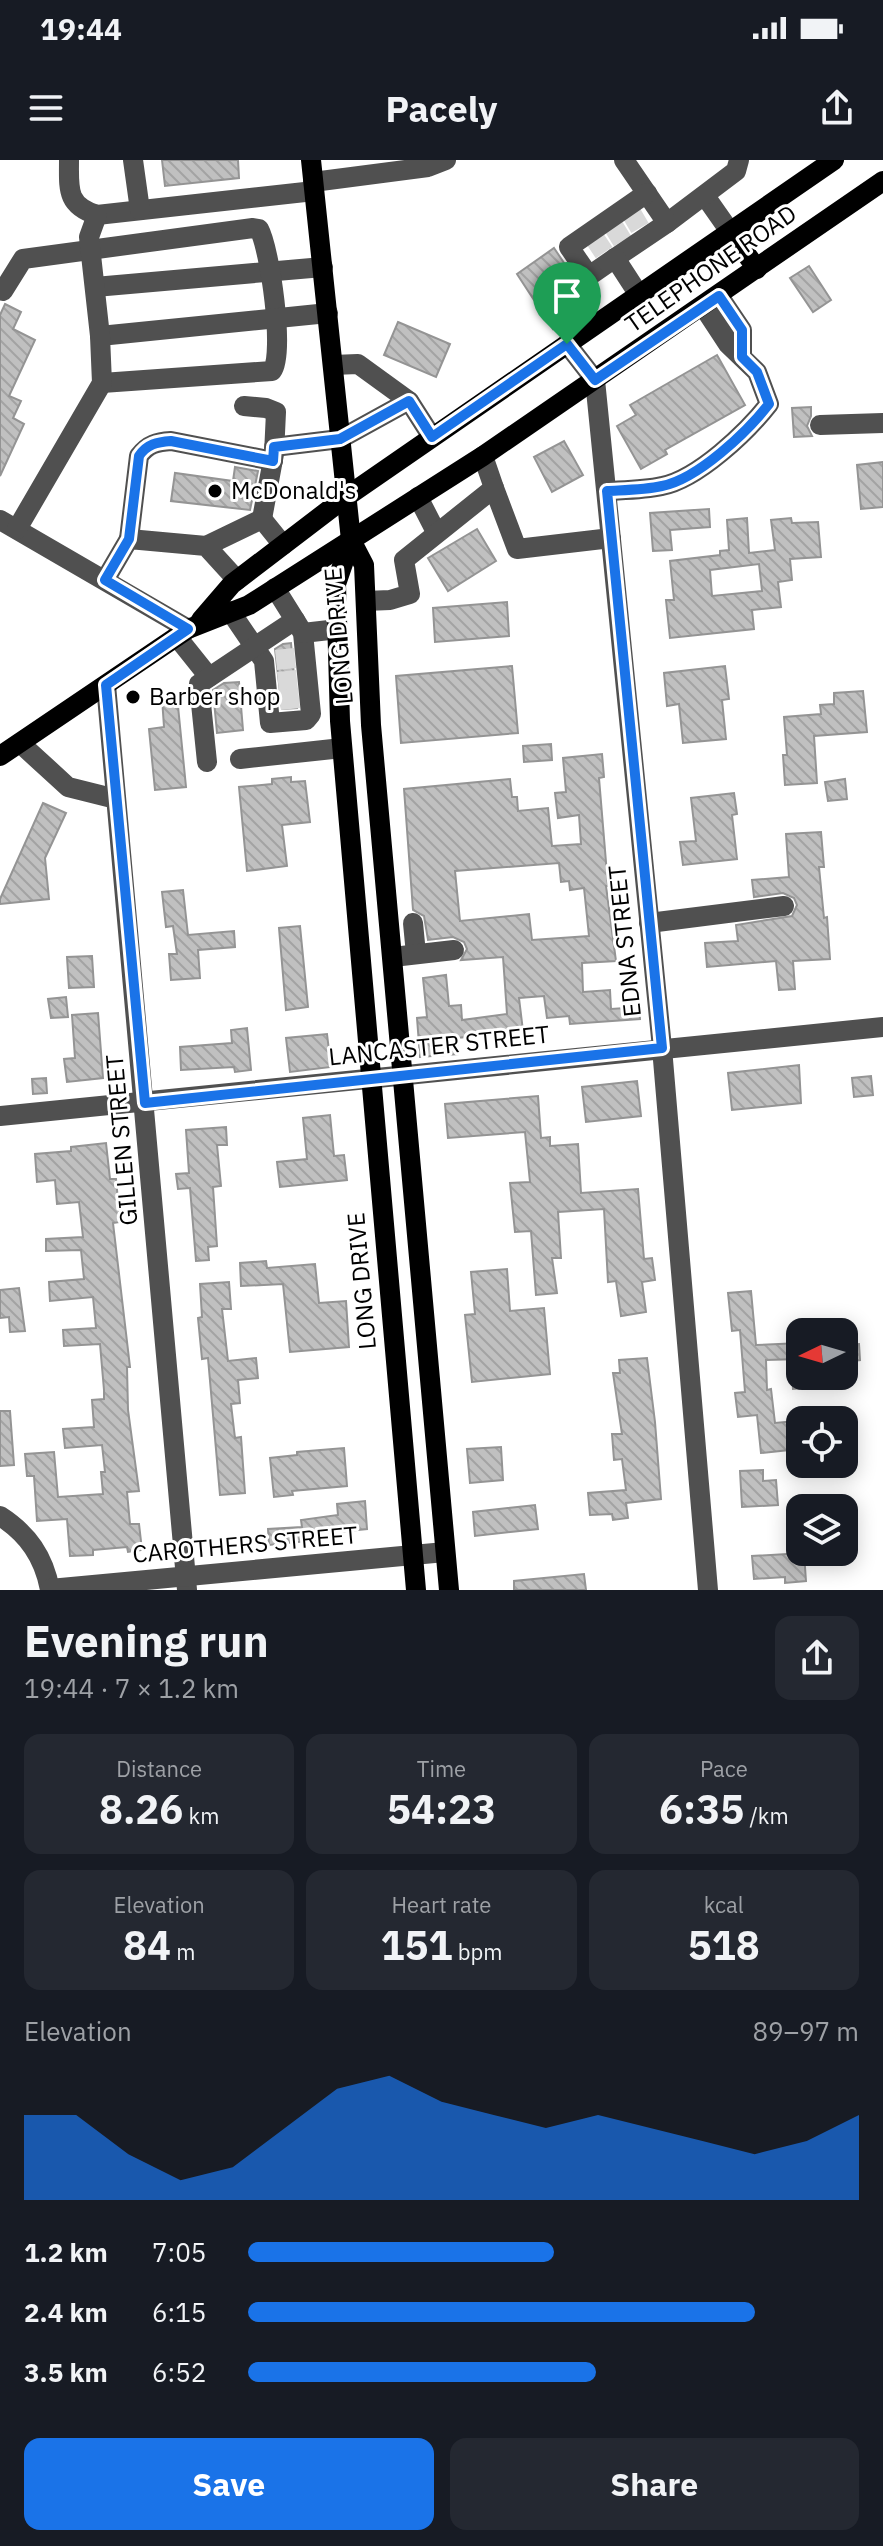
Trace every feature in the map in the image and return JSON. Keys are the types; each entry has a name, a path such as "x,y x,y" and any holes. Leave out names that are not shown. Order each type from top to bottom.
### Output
{"main road":[{"path":"311,160 351,540"},
{"name":"TELEPHONE ROAD","path":"188,630 237,580 346,497 834,160"},
{"name":"TELEPHONE ROAD","path":"0,756 188,630 249,605 483,456 883,181"},
{"path":"731,233 757,269"},
{"name":"LONG DRIVE","path":"351,540 364,565 371,725 449,1590"},
{"name":"LONG DRIVE","path":"351,540 336,584 346,817 416,1590"},
{"path":"346,817 380,816"},
{"path":"392,1317 425,1314"}],"street":[{"path":"69,160 69,186 73,199 79,210 97,215 314,186 355,176 428,167 446,160"},
{"path":"133,160 140,210"},
{"path":"624,160 667,223"},
{"path":"609,242 636,221 667,223 736,171 739,160"},
{"path":"609,242 636,221 647,193"},
{"path":"705,196 731,233"},
{"path":"97,215 89,237 102,383 8,525 188,630 209,677"},
{"path":"3,291 23,259 259,229 271,272 277,357 272,371 102,383"},
{"path":"609,242 639,295"},
{"path":"95,287 323,267"},
{"path":"607,491 665,486 696,471 769,404 757,372 728,344 711,301"},
{"path":"100,336 328,313"},
{"path":"567,344 595,380"},
{"path":"333,365 358,364 409,401 432,437"},
{"name":"EDNA STREET","path":"595,380 662,1048 708,1590"},
{"path":"105,580 129,539 139,456 145,448 156,442 171,441 217,451 273,454 340,439 409,401"},
{"path":"244,406 276,412 273,454 262,519 283,545"},
{"path":"820,425 883,423"},
{"path":"483,456 517,549 611,538"},
{"path":"366,601 390,600 410,594 404,560 494,488"},
{"path":"418,497 436,532"},
{"path":"129,539 206,546 262,519"},
{"path":"206,546 237,580"},
{"path":"275,588 299,626"},
{"path":"230,611 279,656 288,690"},
{"path":"299,626 338,629"},
{"path":"207,762 199,684 209,677 279,656 299,626"},
{"path":"288,690 279,656 299,626"},
{"name":"GILLEN STREET","path":"106,685 186,1583"},
{"path":"288,690 339,693"},
{"path":"20,743 68,787 116,799"},
{"path":"240,759 342,748"},
{"path":"649,923 784,906"},
{"path":"413,923 416,954"},
{"path":"393,957 454,950"},
{"name":"LANCASTER STREET","path":"0,1116 883,1027"},
{"path":"0,1516 14,1525 34,1547 47,1574 50,1589"},
{"name":"CAROTHERS STREET","path":"50,1589 186,1583 445,1552"}],"building":[{"path":"162,160 238,160 239,178 165,186"},
{"path":"554,248 591,303 553,329 517,274"},
{"path":"809,266 831,300 813,312 790,278"},
{"path":"5,304 21,312 13,329 35,340 9,396 21,401 13,418 24,424 0,476 0,315"},
{"path":"398,322 450,344 436,377 384,355"},
{"path":"717,355 745,405 665,450 667,454 641,469 617,426 636,415 630,405"},
{"path":"811,407 807,426 812,436 794,437 792,408"},
{"path":"564,441 583,475 552,492 534,457"},
{"path":"883,462 883,507 861,509 857,465"},
{"name":"McDonald's","path":"235,467 258,471 250,510 171,501 175,473 233,481"},
{"path":"709,509 710,527 670,530 672,550 653,551 650,513"},
{"path":"747,518 749,553 775,550 771,520 791,518 792,523 818,522 821,557 790,559 792,580 778,582 781,607 752,610 754,629 670,638 666,600 674,600 670,561 720,555 720,551 729,550 727,520","holes":["759,564 762,591 712,596 710,570"]},
{"path":"477,529 496,561 448,591 428,558"},
{"path":"507,602 509,636 435,642 433,608"},
{"path":"291,643 297,708 282,709 275,649"},
{"path":"512,666 518,733 401,743 396,676"},
{"path":"725,666 729,699 722,700 726,739 683,743 679,704 667,706 664,673"},
{"path":"239,682 243,730 217,733 213,690 224,683"},
{"path":"863,691 867,732 814,736 817,783 785,785 783,755 787,755 784,717 821,714 820,705 834,704 834,693"},
{"path":"177,696 186,787 155,790 149,729 164,727 162,698"},
{"path":"551,744 552,760 524,762 523,746"},
{"path":"602,754 604,777 599,778 606,886 616,961 582,963 583,992 610,990 611,1009 639,1007 640,1019 570,1024 569,1016 547,1018 544,996 519,998 523,1031 457,1038 458,1054 420,1057 417,1018 427,1017 423,978 446,975 449,1006 461,1005 462,1020 507,1014 503,957 461,960 467,949 464,942 453,937 428,940 424,916 413,910 404,789 510,779 512,797 517,797 518,811 548,808 552,846 581,844 579,815 558,818 555,793 566,792 563,758","holes":["559,863 561,882 569,881 570,890 584,888 589,936 532,940 529,914 460,921 455,871"]},
{"path":"291,777 291,782 305,781 310,822 282,825 287,866 247,871 239,787 272,784 272,779"},
{"path":"845,779 847,799 828,801 825,782"},
{"path":"734,793 737,814 732,815 737,859 683,865 680,842 696,841 691,798"},
{"path":"43,803 66,813 45,858 49,899 0,904 0,899"},
{"path":"821,832 824,867 819,867 830,959 793,961 795,989 779,990 776,961 707,967 705,943 738,941 736,925 792,916 797,905 794,898 783,893 754,897 752,880 789,877 786,834"},
{"path":"183,890 188,935 234,931 235,947 198,950 200,978 171,980 169,954 177,954 173,926 166,927 162,892"},
{"path":"300,926 308,1007 286,1010 279,928"},
{"path":"92,956 94,987 69,988 67,957"},
{"path":"66,997 68,1017 51,1018 48,999"},
{"path":"98,1013 103,1078 67,1082 64,1059 75,1058 72,1015"},
{"path":"247,1028 251,1070 235,1072 234,1067 181,1070 180,1047 232,1043 231,1030"},
{"path":"327,1034 331,1067 290,1072 286,1038"},
{"path":"799,1065 801,1103 732,1110 728,1073"},
{"path":"871,1076 873,1095 854,1097 852,1078"},
{"path":"46,1078 47,1093 33,1094 32,1079"},
{"path":"637,1081 641,1116 586,1122 582,1087"},
{"path":"538,1096 541,1138 550,1137 550,1146 578,1144 581,1193 638,1189 644,1259 652,1258 655,1280 642,1282 646,1312 621,1316 616,1281 608,1282 604,1209 558,1212 561,1258 552,1258 557,1293 536,1295 531,1231 515,1232 510,1183 530,1182 525,1132 448,1138 445,1104"},
{"path":"330,1115 334,1156 344,1155 347,1180 280,1187 277,1162 307,1159 303,1118"},
{"path":"226,1127 227,1145 217,1145 221,1186 213,1187 217,1246 208,1247 209,1260 196,1261 190,1188 178,1189 176,1174 189,1173 186,1130"},
{"path":"106,1143 110,1179 116,1179 120,1222 113,1223 130,1367 127,1367 128,1410 139,1491 127,1492 130,1524 139,1524 142,1550 128,1552 127,1547 93,1550 93,1555 70,1556 67,1519 37,1521 34,1476 27,1476 25,1454 54,1452 58,1497 103,1494 101,1472 105,1472 102,1445 65,1448 63,1429 94,1427 92,1400 104,1399 100,1344 64,1346 63,1330 96,1328 93,1297 50,1301 49,1282 84,1279 81,1250 46,1251 46,1239 83,1237 79,1202 57,1204 55,1180 37,1182 35,1154 71,1151 71,1147"},
{"path":"266,1261 267,1268 315,1264 319,1303 346,1301 349,1347 290,1352 283,1284 241,1286 240,1263"},
{"path":"507,1269 510,1311 544,1308 550,1374 472,1382 465,1315 475,1314 471,1272"},
{"path":"229,1282 231,1309 222,1309 228,1361 256,1358 258,1378 238,1380 240,1403 231,1404 235,1438 241,1437 245,1493 220,1495 208,1358 202,1359 198,1318 202,1317 200,1284"},
{"path":"19,1288 25,1331 10,1332 9,1317 0,1318 0,1290"},
{"path":"751,1291 756,1345 786,1344 786,1359 766,1360 767,1390 771,1389 775,1423 786,1422 786,1450 761,1453 757,1415 738,1417 735,1393 745,1392 740,1330 732,1331 728,1293"},
{"path":"647,1358 661,1499 626,1503 628,1518 613,1520 612,1514 590,1515 588,1493 626,1490 622,1459 614,1460 612,1434 622,1434 613,1373 620,1373 619,1360"},
{"path":"0,1411 10,1411 14,1465 0,1466"},
{"path":"501,1447 503,1480 470,1483 467,1449"},
{"path":"344,1448 347,1486 292,1491 293,1495 274,1497 270,1458"},
{"path":"763,1470 763,1481 776,1480 778,1505 742,1507 740,1471"},
{"path":"365,1501 367,1529 327,1533 327,1539 269,1545 268,1529 302,1527 301,1520 338,1515 337,1504"},
{"path":"535,1505 538,1529 475,1536 473,1512"},
{"path":"786,1554 786,1566 805,1566 806,1581 785,1583 785,1577 754,1579 752,1556"},
{"path":"584,1574 586,1590 514,1590 514,1581"}],"tunnel":[{"path":"630,211 640,228"},
{"path":"612,224 623,242"},
{"path":"593,236 605,254"},
{"path":"276,660 295,658"},
{"path":"278,682 297,680"},
{"path":"280,700 299,698"}],"place":[{"name":"McDonald's","path":"215,491"},
{"name":"Barber shop","path":"133,697"}],"route":[{"path":"719,296 742,330 742,357 757,372 769,404 740,434 696,471 665,486 607,491 662,1048 145,1103 106,685 188,629 105,580 129,539 139,456 156,442 171,441 273,461 274,447 340,439 409,401 432,437 567,344 595,380 719,296"}]}
